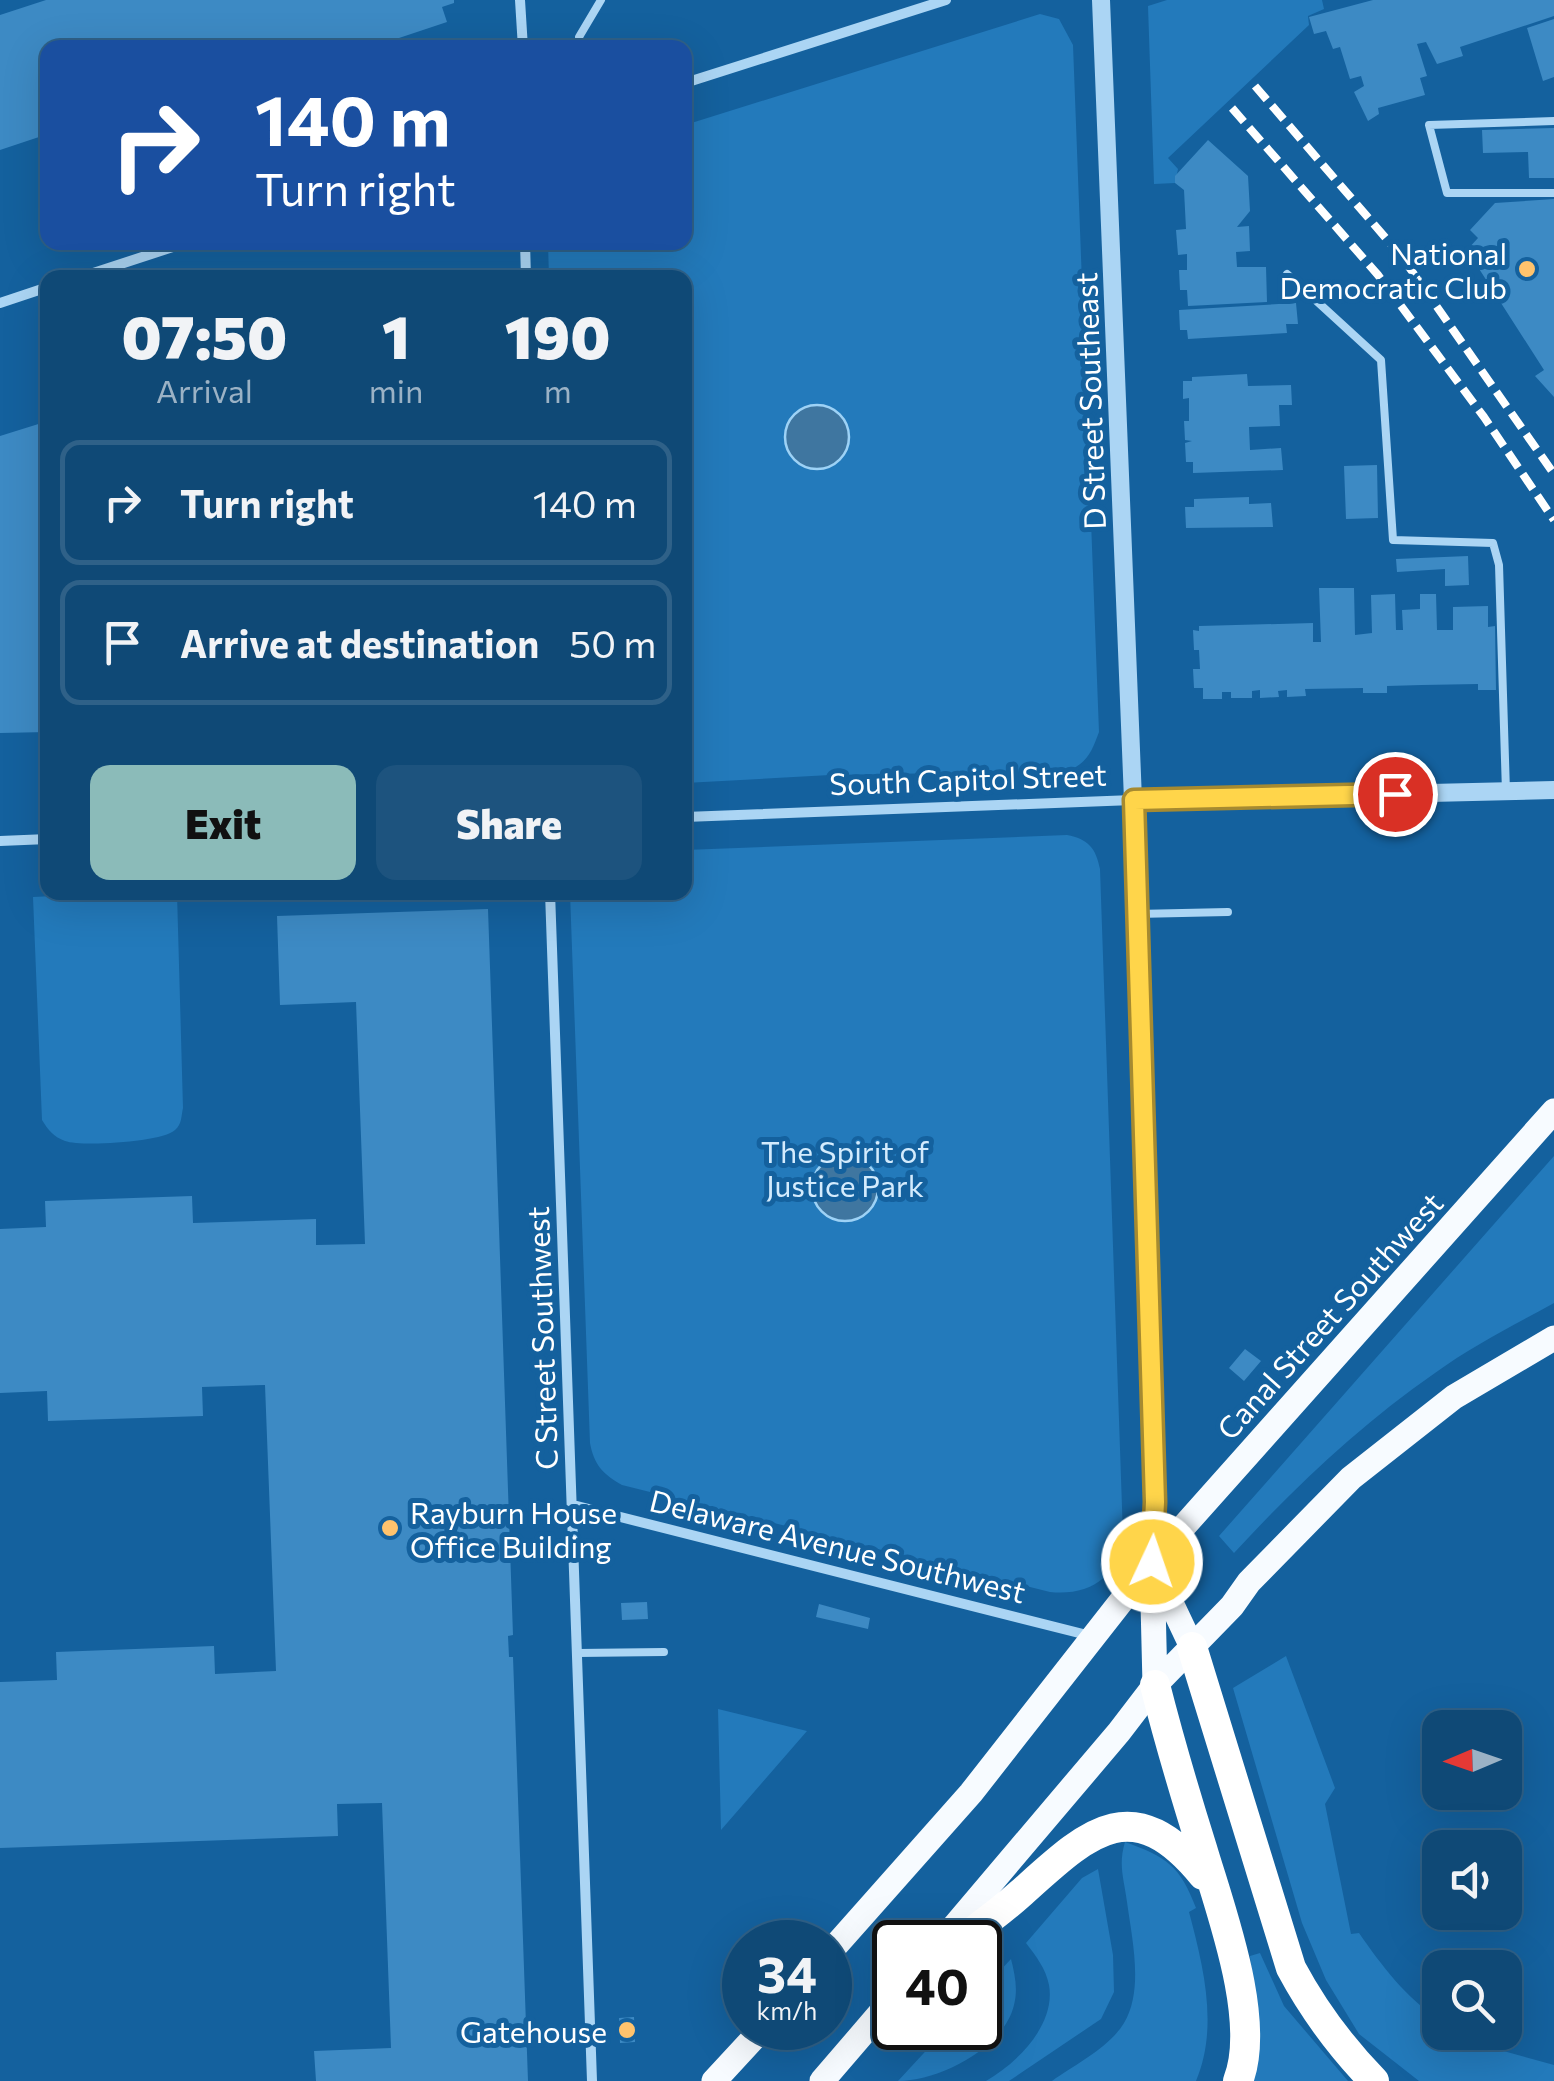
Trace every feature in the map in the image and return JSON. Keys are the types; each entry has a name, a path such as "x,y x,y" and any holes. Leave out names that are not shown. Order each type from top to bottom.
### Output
{"highway":[{"path":"1192,1648 1291,1968 1313,2010 1374,2081"},
{"path":"1155,1686 1232,1947 1244,2013 1242,2071 1238,2081"},
{"path":"987,1920 1087,1836 1128,1827 1150,1830 1180,1847 1213,1887"}],"main road":[{"name":"Canal Street Southwest","path":"852,1927 970,1793 1152,1562 1554,1111"},
{"path":"959,1920 1155,1686 1351,1478 1454,1397 1554,1338"},
{"path":"1152,1562 1192,1648"},
{"path":"1152,1562 1155,1686"},
{"path":"822,2081 872,2023"},
{"path":"714,2081 743,2050"}],"street":[{"path":"520,0 522,40"},
{"path":"692,81 946,0"},
{"name":"D Street Southeast","path":"1102,0 1134,800 1155,1502 1152,1562"},
{"path":"102,270 164,250"},
{"path":"0,303 40,290"},
{"name":"South Capitol Street","path":"692,817 1134,800 1554,790"},
{"path":"0,840 40,839"},
{"name":"C Street Southwest","path":"550,900 592,2081"},
{"name":"Delaware Avenue Southwest","path":"572,1505 1092,1636"}],"lane":[{"path":"580,40 602,0"},
{"path":"1554,121 1429,124 1447,193 1554,193"},
{"path":"1287,274 1381,360 1393,540 1492,543 1499,565 1506,792"},
{"path":"1136,914 1228,912"},
{"path":"578,1653 664,1652"}],"green space":[{"path":"1167,0 1322,0 1324,9 1308,16 1309,25 1168,158 1178,169 1175,183 1154,184 1148,6"},
{"path":"1040,14 1059,19 1073,45 1099,732 1088,756 1074,768 692,783 692,270 549,270 548,250 692,250 692,123"},
{"name":"The Spirit of Justice Park","path":"1067,835 1080,839 1096,855 1100,869 1123,1536 1116,1563 1090,1587 1050,1592 622,1485 597,1463 590,1443 570,900 692,900 692,850"},
{"path":"33,897 177,900 183,1108 175,1130 155,1138 74,1143 52,1133 42,1120"},
{"path":"1554,1156 1554,1303 1493,1336 1407,1393 1305,1480 1234,1553 1219,1536"},
{"path":"1286,1656 1335,1788 1325,1804 1351,1934 1359,1933 1405,1992 1422,2006 1422,2050 1500,2050 1554,2065 1554,2081 1419,2081 1359,2034 1326,1980 1302,1923 1233,1688"},
{"path":"718,1709 807,1731 721,1830"},
{"path":"1125,1842 1170,1865 1184,1882 1196,1908 1189,1912 1206,1996 1208,2018 1203,2060 1196,2081 1052,2081 1110,2040 1130,2010 1135,1964 1122,1872"},
{"path":"1098,1869 1113,1955 1114,1992 1101,2019 1009,2081 986,2081 1032,2041 1046,2014 1050,2000 1048,1979 1026,1943 1082,1878"},
{"path":"1260,1953 1284,2006 1348,2081 1251,2081 1257,2024 1250,1956"},
{"path":"1011,1959 1016,1982 1014,2005 1002,2029 1002,1969"},
{"path":"927,2050 981,2050 932,2075 898,2081"}],"shaded area":[{"path":"817,405 840,414 849,437 840,460 817,469 794,460 785,437 794,414"},
{"path":"845,1155 858,1157 868,1165 876,1175 876,1201 868,1211 858,1219 845,1221 832,1219 822,1211 814,1201 812,1188 814,1175 822,1165 832,1157"}],"building":[{"path":"46,0 454,0 442,7 447,22 393,40 40,40 40,137 0,150 0,15"},
{"path":"1373,0 1554,0 1554,16 1460,47 1463,56 1437,64 1426,42 1417,44 1427,76 1420,78 1425,95 1378,108 1379,114 1368,121 1354,92 1364,86 1361,76 1350,79 1340,47 1333,49 1326,31 1314,34 1309,17"},
{"path":"1554,19 1554,77 1543,81 1527,28"},
{"path":"1554,128 1554,178 1529,178 1528,152 1483,153 1482,130"},
{"path":"1208,140 1248,176 1250,211 1237,227 1249,226 1250,251 1236,252 1237,267 1266,267 1267,302 1188,306 1187,290 1180,290 1179,270 1187,270 1187,254 1178,255 1176,230 1186,229 1184,190 1175,183 1175,176"},
{"path":"1554,199 1554,397 1535,376 1544,370 1467,250 1478,238 1470,230 1495,203"},
{"path":"1296,303 1298,324 1286,324 1287,333 1188,339 1187,330 1180,330 1179,310"},
{"path":"1247,374 1248,386 1291,385 1292,405 1279,405 1280,426 1249,427 1250,450 1281,448 1283,470 1193,473 1193,462 1186,462 1185,443 1192,441 1185,440 1189,398 1183,399 1183,381"},
{"path":"40,424 40,732 0,733 0,436"},
{"path":"1377,465 1378,518 1346,519 1344,466"},
{"path":"1249,497 1249,504 1271,503 1273,527 1186,528 1185,507 1194,507 1194,499"},
{"path":"1468,556 1469,585 1445,586 1445,569 1397,572 1396,559"},
{"path":"1319,588 1354,588 1355,635 1372,633 1371,595 1395,594 1396,630 1403,630 1402,610 1420,609 1420,594 1436,594 1437,630 1453,630 1453,607 1488,606 1488,627 1495,626 1496,690 1478,690 1478,684 1387,686 1387,693 1363,693 1363,688 1305,689 1306,696 1287,697 1287,690 1278,691 1279,697 1260,698 1260,690 1252,691 1252,698 1231,698 1231,692 1222,692 1222,699 1203,699 1203,688 1194,688 1193,669 1200,669 1193,630 1199,631 1199,626 1313,623 1313,642 1321,642"},
{"name":"Rayburn House Office Building","path":"488,909 513,1635 508,1636 509,1657 513,1657 528,2081 316,2081 314,2051 391,2048 382,1803 337,1804 338,1836 0,1848 0,1682 57,1680 56,1652 214,1646 215,1674 276,1671 265,1385 202,1387 203,1416 48,1421 47,1391 0,1393 0,1229 46,1227 45,1201 192,1196 193,1223 316,1219 316,1245 365,1244 356,1002 280,1005 277,916"},
{"path":"1245,1349 1261,1361 1244,1381 1229,1368"},
{"path":"647,1602 648,1619 622,1620 621,1603"},
{"path":"819,1604 870,1618 868,1629 816,1617"},
{"name":"Gatehouse","path":"634,2017 635,2042 620,2043 619,2018"}],"railway":[{"path":"1255,86 1402,257 1554,474"},
{"path":"1232,108 1378,275 1484,417 1554,520"}],"place":[{"name":"National Democratic Club","path":"1527,269"},
{"name":"Rayburn House Office Building","path":"390,1528"},
{"name":"Gatehouse","path":"627,2030"}],"route":[{"path":"1152,1562 1155,1502 1134,800 1395,794"}]}
